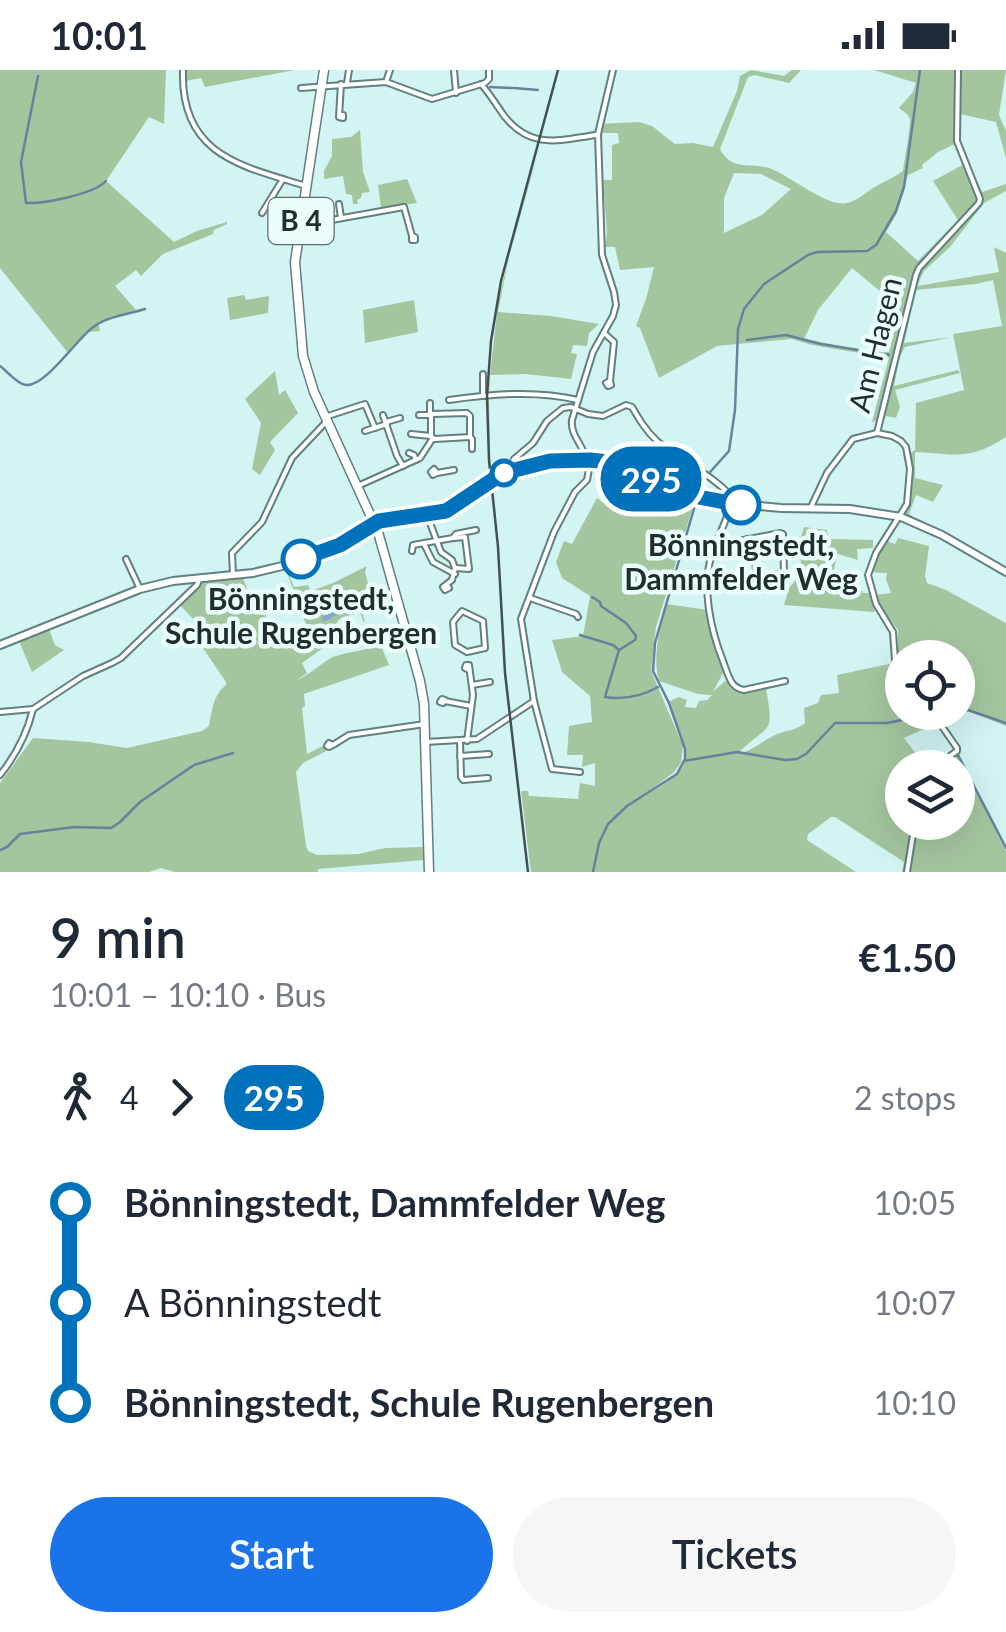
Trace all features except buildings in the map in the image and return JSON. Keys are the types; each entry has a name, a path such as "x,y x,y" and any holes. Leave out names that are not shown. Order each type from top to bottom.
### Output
{"main road":[{"name":"B 4","path":"324,70 295,269 301,342 308,379 374,524 420,681 430,872"},
{"path":"0,646 140,589 173,581 268,570 294,562 340,545 374,524 450,509 493,478 550,461 588,460 623,467 697,497 730,504 850,510 901,517 1006,572"}],"street":[{"path":"183,70 194,124 211,149 232,162 306,186"},
{"path":"340,114 349,70"},
{"path":"386,82 390,70"},
{"path":"454,70 456,93"},
{"path":"301,88 386,82 432,99 481,84 489,79 489,70"},
{"path":"580,772 552,769 534,700 521,623 558,524 590,474 586,454 571,429 593,352 614,316 616,304 602,254 598,134 613,70"},
{"name":"Am Hagen","path":"811,508 819,487 848,444 860,436 877,433 916,275 979,203 957,141 958,70"},
{"path":"481,84 506,119 533,139 550,142 598,134"},
{"path":"262,213 283,179"},
{"path":"339,204 342,218"},
{"path":"301,218 326,221 404,207 412,236"},
{"path":"604,333 614,342 610,381"},
{"path":"482,396 483,374"},
{"path":"449,400 521,393 578,400"},
{"path":"458,399 458,413"},
{"path":"357,486 416,460 428,450 432,437 430,403"},
{"path":"232,575 232,553 262,522 292,458 326,419 366,405 374,428"},
{"path":"513,470 514,459 533,443 542,426 566,407 603,416 629,405 654,439 730,494 709,568 710,618 733,684 744,690 786,680"},
{"path":"383,415 402,466"},
{"path":"418,415 470,415 472,449"},
{"path":"365,431 400,418"},
{"path":"877,433 901,440 906,447 910,484 907,504 876,553 868,575 876,604 894,640"},
{"path":"411,434 470,437"},
{"path":"453,438 454,450"},
{"path":"409,453 416,460"},
{"path":"600,482 623,467"},
{"path":"437,473 454,470"},
{"path":"427,514 441,552 452,560 455,571 447,584"},
{"path":"453,538 476,530"},
{"path":"718,540 728,543 783,534 784,574 757,576 752,542 748,540"},
{"path":"412,551 413,545 466,536 468,570"},
{"path":"424,544 432,562 455,571 480,569"},
{"path":"126,559 140,589"},
{"path":"0,712 33,709 83,676 121,658 200,578"},
{"path":"530,598 578,618"},
{"path":"552,607 554,615"},
{"path":"462,611 483,621 486,646 469,652 455,645 453,622 462,611"},
{"path":"467,741 472,685 469,652"},
{"path":"472,685 490,682"},
{"path":"426,742 467,741 482,736 534,700"},
{"path":"445,701 471,706"},
{"path":"0,775 27,730 33,709"},
{"path":"333,745 349,735 425,724"},
{"path":"460,741 463,780 488,778"},
{"path":"460,756 489,754"},
{"path":"907,872 912,840"}],"green space":[{"path":"0,70 166,70 164,124 149,117 106,181 174,242 227,222 213,234 163,254 141,276 136,270 115,286 136,310 98,322 100,331 88,332 68,353 0,268"},
{"path":"185,70 295,70 205,87 201,78 185,81"},
{"path":"751,70 784,76 801,70 789,83 748,77 720,149 726,157 738,164 768,168 822,197 847,203 903,171 910,120 899,108 916,83 874,70 1006,70 999,115 1006,131 1006,158 996,122 960,114 960,86 956,85 955,144 908,175 897,213 886,232 918,261 958,220 933,181 968,162 982,192 1006,184 1006,191 984,203 950,247 924,271 917,286 999,272 994,247 1006,253 1006,437 972,453 915,452 915,478 943,485 933,502 916,495 908,517 905,516 912,484 908,455 915,450 916,403 964,390 953,334 1002,326 993,280 916,290 904,343 952,337 905,347 894,386 958,370 960,373 895,390 900,407 896,418 886,416 872,422 889,358 792,339 717,346 659,378 636,326 654,267 620,270 615,247 605,247 603,180 612,180 612,145 619,143 618,133 600,133 600,124 639,122 652,126 675,144 713,147 740,76","holes":["734,173 761,174 791,189 762,215 724,233 724,198","852,268 899,307 889,352 804,339 818,310"]},
{"path":"360,130 363,172 370,192 362,193 358,204 353,204 352,195 346,194 343,176 324,179 324,171 332,156 332,139 351,137"},
{"path":"541,143 510,252 498,312 599,324 589,333 587,346 573,345 571,353 577,354 571,379 490,375 498,303 515,230"},
{"path":"407,179 417,203 381,208 378,185"},
{"path":"244,295 246,300 269,296 268,313 230,320 227,298"},
{"path":"414,300 418,332 365,343 363,310"},
{"path":"275,371 279,395 285,390 298,413 270,442 275,450 260,475 252,469 261,423 245,399"},
{"path":"536,392 489,398 490,475 488,398"},
{"path":"674,457 705,476 697,495 637,472 643,467 654,471 657,463 663,466"},
{"path":"624,471 695,500 656,627 651,671 683,745 670,701 679,697 687,700 685,707 696,708 699,701 712,695 659,681 657,652 666,604 708,610 724,671 713,692 725,681 741,692 766,687 770,714 767,727 738,753 805,723 804,708 818,703 821,695 839,693 837,675 885,665 885,730 922,730 904,738 913,750 885,750 885,840 975,840 975,790 1006,851 1006,872 902,872 904,862 831,817 808,834 807,840 856,872 531,872 521,791 528,791 529,796 578,799 580,783 595,786 595,763 582,767 583,755 567,755 569,726 592,722 590,696 562,672 552,640 583,636 590,596 562,578 556,562 564,541 572,544 597,498 608,507 618,474","holes":["683,746 685,760 673,778 638,799 673,773 681,763"]},
{"path":"804,527 827,530 828,539 873,540 873,548 857,549 858,560 838,554 833,573 842,576 844,585 852,584 853,589 871,593 875,612 784,605 801,567 800,539"},
{"path":"898,538 929,546 927,583 1006,623 1006,726 975,714 975,640 898,640 898,630 874,595 891,593 887,573 870,572 885,540 895,544"},
{"path":"367,566 372,597 389,589 391,592 361,607 365,623 360,612 341,618 337,622 343,628 336,631 333,627 337,638 302,663 307,673 297,680 331,658 379,646 389,665 304,694 307,754 325,745 328,750 303,763 296,772 306,846 317,855 424,847 424,860 318,872 175,872 161,868 149,872 0,872 0,783 33,738 127,748 202,731 209,726 216,698 226,682 192,632 194,620 179,604 202,581 243,577 248,592 286,643 309,632 286,570 294,587 308,585 311,591"},
{"path":"49,629 55,645 64,650 32,672 19,641"}],"waterway":[{"path":"593,872 608,824 627,806 677,774 685,759 669,703 653,671 655,643 702,481 729,451 738,329 744,309 764,284 808,255 867,251 876,245 896,211 904,187 920,70"},
{"path":"38,76 21,162 26,203 68,197 106,181"},
{"path":"490,87 512,88"},
{"path":"514,88 538,90"},
{"path":"0,366 19,382 34,384 97,324 145,309"},
{"path":"747,340 786,335 889,355"},
{"path":"909,516 944,533"},
{"path":"550,549 554,537"},
{"path":"324,619 366,595"},
{"path":"592,597 626,623 636,636 619,650 605,697 633,696 658,687"},
{"path":"580,635 619,650"},
{"path":"975,712 1006,723"},
{"path":"684,761 737,752 797,759 835,723 887,723 937,713 938,723 955,749"},
{"path":"0,850 20,834 74,827 111,828 140,802 194,765 233,753"},
{"path":"975,788 1006,848"}],"railway":[{"path":"528,872 505,673 487,396 501,281 558,70"}],"bus line":[{"name":"295","path":"301,559 340,545 379,521 446,511 503,473 550,461 608,462 693,496 741,505"}],"place":[{"name":"Bönningstedt, Dammfelder Weg","path":"741,505"},
{"name":"Bönningstedt, Schule Rugenbergen","path":"301,559"}]}
